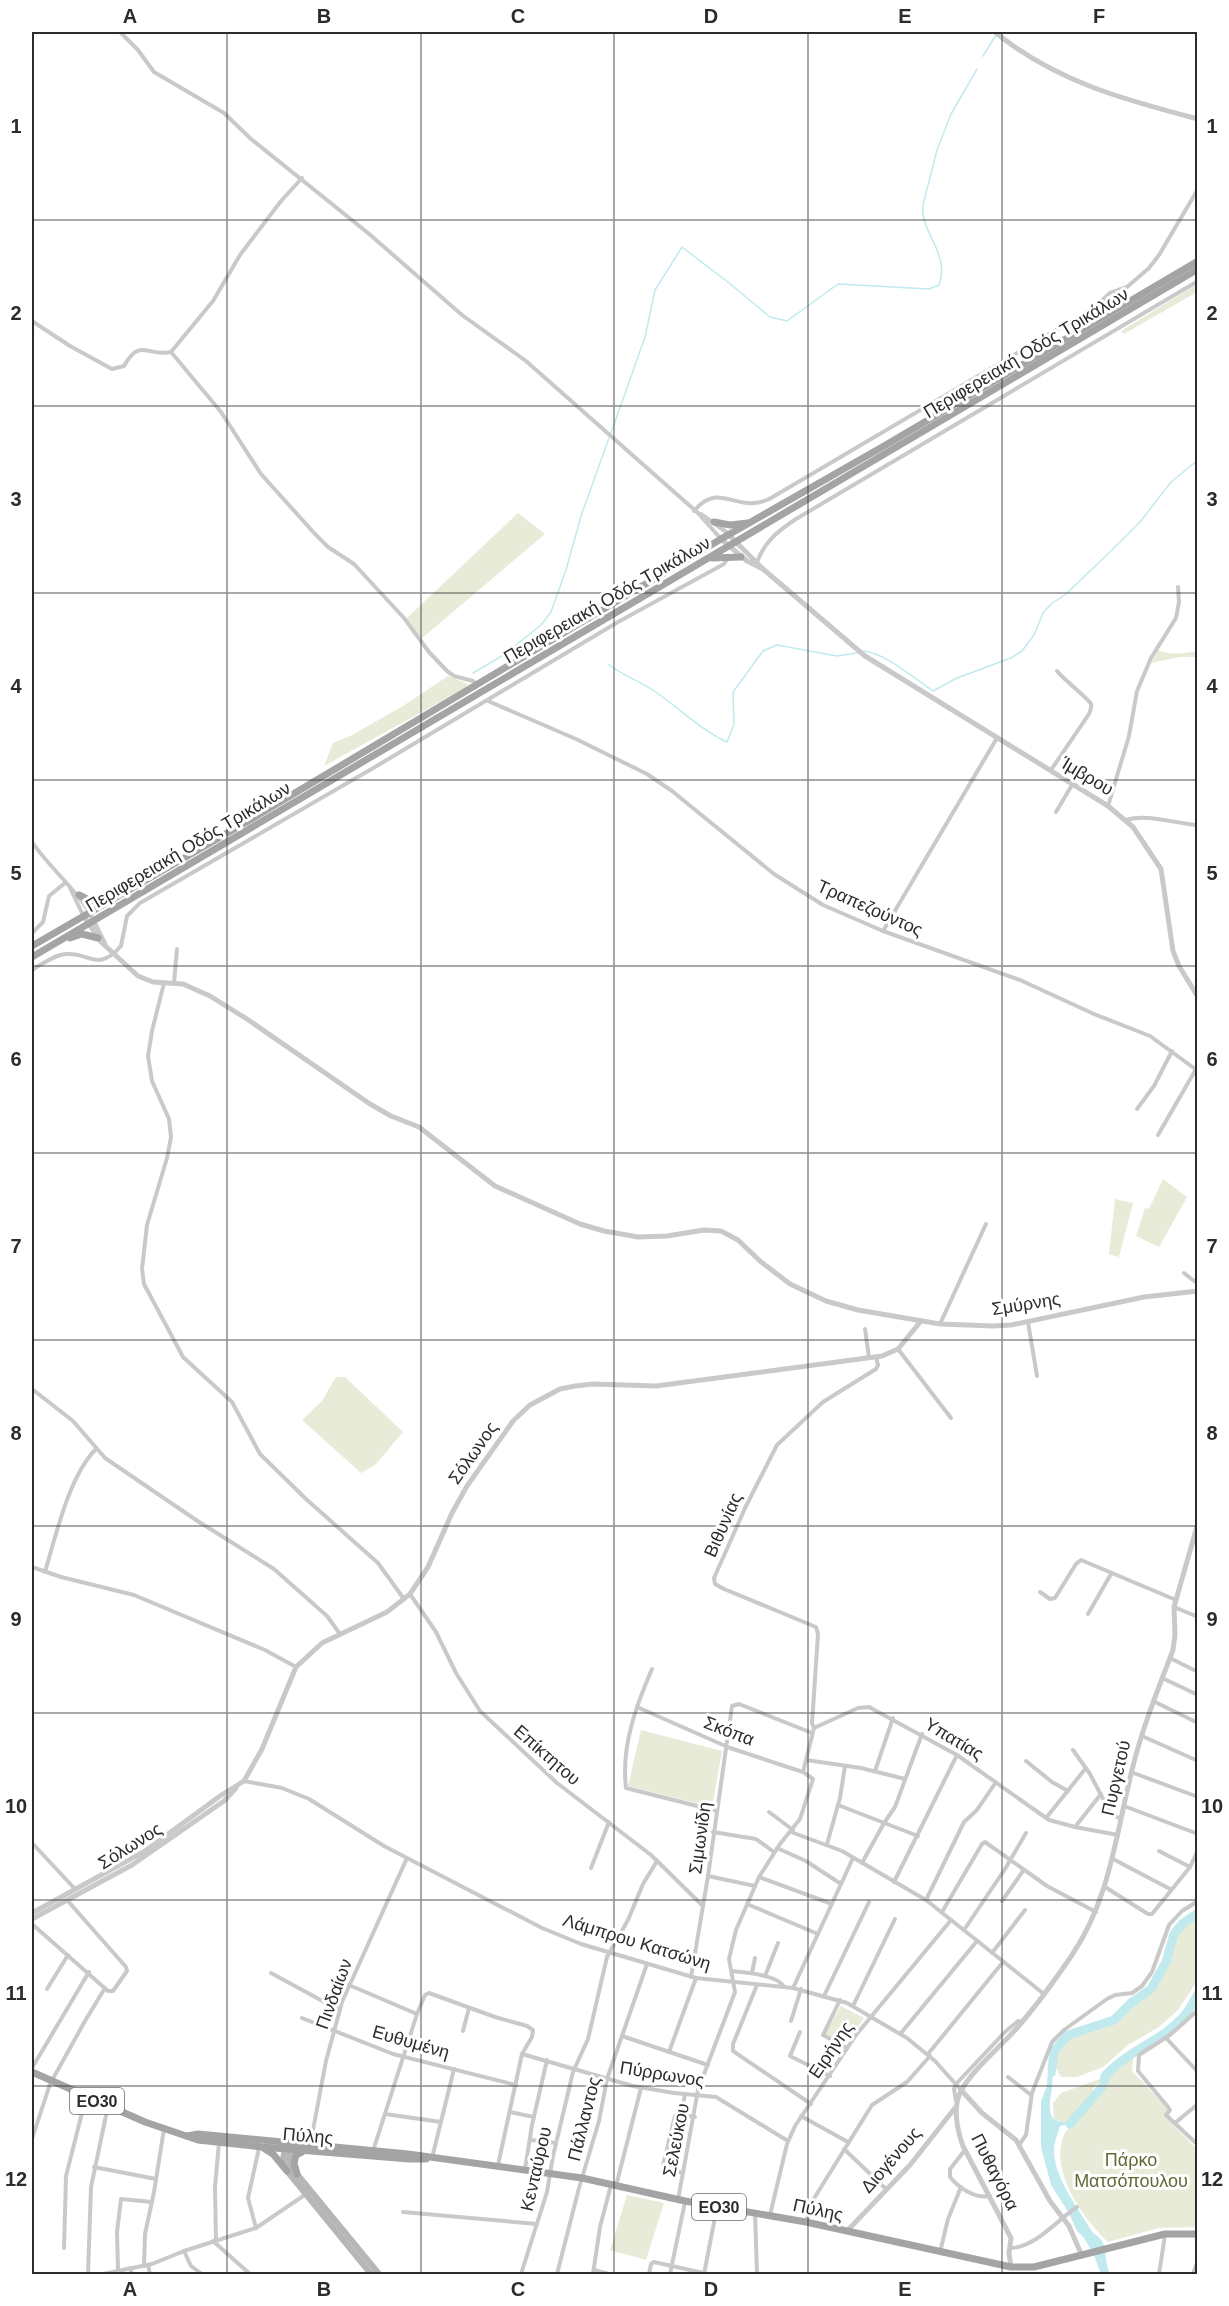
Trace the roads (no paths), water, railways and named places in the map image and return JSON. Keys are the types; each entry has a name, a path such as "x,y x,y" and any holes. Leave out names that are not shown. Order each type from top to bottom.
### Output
{"main road":[{"name":"Περιφερειακή Οδός Τρικάλων","path":"32,946 1197,261"},
{"name":"Περιφερειακή Οδός Τρικάλων","path":"32,957 1197,269"},
{"path":"714,522 730,525 751,524"},
{"path":"706,560 730,556 741,557"},
{"path":"79,895 94,902 118,895"},
{"path":"62,940 82,934 98,938"},
{"name":"Πύλης","path":"32,2070 108,2106 187,2136 261,2147 288,2146"},
{"name":"Πύλης","path":"187,2136 198,2134 288,2146 373,2153 418,2160 430,2158 551,2173 681,2201 806,2222 1011,2267 1030,2268 1165,2234 1197,2234"},
{"path":"287,2171 283,2160 288,2146"},
{"path":"288,2146 290,2163 297,2174 379,2274"},
{"path":"261,2147 273,2154 371,2274"},
{"path":"297,2174 294,2157 308,2148"}],"street":[{"path":"120,32 160,77 224,113 251,139 302,178 462,315 526,361 696,512 741,557 755,567 763,569"},
{"path":"995,32 1044,66 1089,87 1197,118"},
{"path":"32,321 70,346 112,369 121,369 133,352 138,350 171,352 213,301 240,255 281,201 302,178"},
{"path":"696,512 705,500 717,496 755,505 771,498 1094,308 1110,293 1127,287 1149,268 1159,255 1197,189"},
{"path":"757,562 761,551 770,539 796,519 1197,281"},
{"path":"171,352 221,412 261,474 320,540 354,564 404,618 429,652 447,671 478,685"},
{"path":"696,512 714,522 763,569"},
{"path":"32,970 63,954 94,961 113,953 123,942 128,916 140,903 644,608 724,564 730,556"},
{"name":"Ίμβρου","path":"763,569 865,656 1127,820 1161,870 1173,951 1197,997"},
{"path":"1108,806 1129,736 1137,691 1151,658 1176,618 1179,602 1178,587"},
{"path":"1050,771 1089,714 1091,707 1089,702 1057,671"},
{"name":"Τραπεζούντος","path":"488,701 576,739 647,774 672,791 788,884 839,913 1020,980 1094,1014 1150,1036 1197,1070"},
{"path":"884,931 997,738"},
{"path":"1056,812 1072,785"},
{"path":"1127,820 1142,817 1169,823 1197,825"},
{"path":"32,842 65,883 79,895 86,913"},
{"path":"32,933 43,922 49,896 65,883"},
{"path":"70,888 105,944"},
{"path":"92,922 98,938 105,944"},
{"name":"Σμύρνης","path":"105,944 140,977 174,983 200,991 235,1011 370,1104 391,1116 419,1127 483,1177 508,1192 572,1221 627,1236 667,1236 704,1230 727,1233 797,1288 821,1299 858,1310 940,1324 993,1326 1028,1322 1144,1297 1197,1290"},
{"path":"174,983 177,949"},
{"path":"164,983 148,1056 152,1081 169,1119 171,1137 147,1225 141,1269 144,1284 183,1357 232,1402 260,1454 306,1499 378,1563 404,1600"},
{"path":"1137,1109 1154,1086 1172,1051"},
{"path":"1158,1135 1197,1070"},
{"path":"940,1324 986,1224"},
{"path":"1184,1273 1197,1284"},
{"path":"921,1321 898,1349 951,1418"},
{"path":"1028,1322 1037,1376"},
{"path":"865,1329 873,1358"},
{"name":"Σόλωνος","path":"32,1921 148,1854 224,1801 244,1781 262,1749 296,1667 309,1653 340,1634 380,1616 410,1594 428,1568 452,1513 467,1486 513,1421 525,1409 545,1396 566,1387 582,1385 656,1386 873,1358 898,1349"},
{"name":"Βιθυνίας","path":"813,1731 815,1654 818,1634 816,1627 724,1589 715,1584 714,1578 746,1506 777,1445 823,1402 876,1369 878,1365 873,1358"},
{"path":"32,1389 73,1421 105,1458 196,1520 266,1562 327,1616 340,1634"},
{"path":"45,1572 76,1481 96,1449"},
{"name":"Πυργετού","path":"962,2090 1044,1994 1076,1949 1096,1912 1113,1859 1141,1736 1170,1658 1176,1635 1175,1604 1197,1523"},
{"path":"1190,1549 1197,1552"},
{"path":"1040,1592 1050,1599 1055,1598 1080,1560 1175,1604 1197,1617"},
{"path":"32,1566 45,1572 134,1595 255,1646 296,1667"},
{"path":"1088,1614 1111,1574"},
{"name":"Επίκτητου","path":"410,1594 436,1632 456,1673 480,1712 557,1783 657,1861 703,1906"},
{"path":"1170,1658 1197,1672"},
{"path":"652,1669 637,1707 628,1745 626,1788 717,1811"},
{"path":"1162,1677 1197,1695"},
{"path":"1153,1701 1197,1723"},
{"name":"Σιμωνίδη","path":"669,2052 693,1978 732,1708 735,1704 813,1731"},
{"name":"Σκόπα","path":"637,1707 727,1747 803,1772 813,1778 801,1816 792,1831"},
{"name":"Υπατίας","path":"813,1731 862,1707 874,1708 957,1755 1046,1818 1075,1827 1119,1835"},
{"path":"875,1771 893,1718"},
{"path":"803,1772 813,1731"},
{"path":"862,1863 895,1806 922,1734"},
{"path":"1141,1736 1197,1761"},
{"path":"1073,1750 1086,1768 1112,1816 1122,1819"},
{"path":"894,1882 957,1755"},
{"path":"806,1760 875,1771 905,1779"},
{"path":"1026,1761 1052,1782 1068,1791"},
{"path":"827,1844 838,1805 845,1766"},
{"path":"1046,1818 1086,1768"},
{"path":"1131,1772 1197,1797"},
{"name":"Λάμπρου Κατσώνη","path":"244,1781 282,1788 309,1799 407,1858 542,1928 609,1953 693,1978 801,1989 840,2000 872,2016 901,2033 929,2055 982,2114 1008,2133 1019,2145 1040,2185 1069,2226 1083,2256"},
{"path":"926,1900 963,1822 977,1810 996,1782"},
{"name":"Σόλωνος","path":"32,1913 146,1851 220,1796 237,1787"},
{"path":"1075,1827 1101,1794"},
{"path":"838,1805 918,1836"},
{"path":"1124,1806 1197,1834"},
{"path":"769,1812 792,1831 853,1857 926,1900 1044,1994"},
{"path":"591,1868 609,1822"},
{"path":"735,1983 731,1971 730,1948 739,1921 759,1877 776,1850 792,1831"},
{"path":"713,1832 756,1839 776,1850 806,1861 841,1884"},
{"path":"963,1929 1010,1861 1026,1833"},
{"path":"942,1912 983,1843 990,1845 1023,1871 1062,1895 1096,1912"},
{"path":"34,1845 75,1889"},
{"path":"1105,1887 1148,1914 1152,1914 1190,1867 1197,1850"},
{"path":"1159,1851 1190,1867"},
{"path":"793,1988 853,1857"},
{"name":"Πινδαίων","path":"308,2148 339,2010 407,1858"},
{"path":"1113,1859 1170,1889"},
{"name":"Κενταύρου","path":"521,2274 548,2192 556,2143 574,2068 588,2039 609,1953 628,1920 642,1884 657,1861"},
{"path":"1002,1901 1023,1871"},
{"path":"708,1876 754,1886"},
{"path":"759,1877 832,1904"},
{"path":"32,1921 105,1988 111,1992 115,1990 126,1976 126,1966 67,1900"},
{"path":"824,1996 869,1902"},
{"path":"1019,2145 1026,2135 1031,2095 1054,2039 1107,1999 1115,1995 1132,1993 1142,1986 1152,1972 1169,1925 1178,1915 1197,1902"},
{"path":"747,1904 818,1934"},
{"path":"992,1953 1025,1910"},
{"path":"853,2006 895,1919"},
{"name":"Ειρήνης","path":"770,2215 788,2141 801,2116 847,2048 951,1920"},
{"path":"901,2033 977,1941"},
{"path":"765,1976 778,1943"},
{"path":"47,1989 68,1954"},
{"path":"752,1973 755,1958"},
{"path":"806,2222 813,2200 872,2105 907,2082 1003,1962"},
{"name":"Πάλλαντος","path":"557,2274 599,2121 607,2079 646,1964"},
{"path":"731,1971 765,1976 780,1981 784,1987"},
{"path":"32,2070 88,1972"},
{"path":"271,1973 339,2010"},
{"path":"84,1979 94,1978"},
{"name":"Σελεύκου","path":"670,2274 683,2173 698,2095 735,1992 735,1983"},
{"path":"349,1985 417,2014"},
{"path":"757,1985 733,2044 733,2051 811,2103"},
{"path":"32,2139 52,2080 105,1988"},
{"path":"791,2021 801,1989"},
{"path":"373,2153 417,2014 428,1993 532,2029 533,2035 522,2054 498,2166"},
{"path":"840,2000 823,2035 847,2048"},
{"path":"463,2031 469,2008"},
{"path":"1197,2010 1166,2038 1139,2055 1138,2071 1170,2110 1166,2115 1197,2145"},
{"name":"Ευθυμένη","path":"302,2018 403,2057 516,2085"},
{"name":"Πυργετού","path":"956,2084 1005,2032 1018,2021 1022,2022"},
{"path":"800,2032 790,2056 830,2076"},
{"path":"622,2036 708,2066"},
{"path":"1166,2038 1197,2072"},
{"name":"Πύρρωνος","path":"522,2054 641,2088 716,2097 788,2141"},
{"path":"525,2170 547,2061"},
{"path":"430,2158 454,2069"},
{"path":"1008,2077 1031,2095"},
{"path":"956,2084 954,2089 956,2107"},
{"path":"609,2274 594,2272 600,2227 614,2186 641,2088"},
{"name":"Πυθαγόρα","path":"962,2090 956,2107 959,2136 1010,2235 1011,2267"},
{"path":"681,2115 685,2094"},
{"path":"64,2248 66,2176 87,2096"},
{"path":"1175,2123 1197,2104"},
{"path":"88,2274 90,2196 108,2106"},
{"name":"Διογένους","path":"847,2231 910,2165 956,2107"},
{"path":"510,2112 534,2117"},
{"path":"385,2114 441,2122"},
{"path":"683,2173 668,2169 663,2165 675,2116 695,2117"},
{"path":"801,2116 848,2142"},
{"path":"150,2274 146,2265 144,2234 152,2202 164,2129"},
{"path":"531,2140 556,2143"},
{"path":"219,2142 215,2195 215,2241 250,2274"},
{"path":"256,2228 248,2200 261,2147"},
{"path":"844,2149 886,2189"},
{"path":"965,2150 949,2172 951,2179 976,2195 990,2196"},
{"path":"94,2167 156,2179"},
{"path":"940,2252 945,2230 961,2187"},
{"path":"103,2274 146,2265 256,2228 306,2194"},
{"path":"118,2270 117,2232 121,2199 152,2202"},
{"path":"649,2274 653,2262 706,2274 717,2207"},
{"path":"1011,2248 1031,2242 1077,2207"},
{"path":"403,2212 537,2224"},
{"path":"755,2212 757,2274"},
{"path":"1159,2274 1165,2234"},
{"path":"184,2251 191,2266 202,2274"},
{"path":"1194,2274 1197,2260"},
{"path":"130,2268 132,2274"}],"water":[{"path":"1048,2068 1054,2070 1056,2074 1052,2078 1050,2112 1056,2120 1070,2124 1060,2126 1055,2141 1055,2159 1058,2170 1073,2202 1091,2230 1103,2243 1110,2274 1101,2274 1093,2253 1077,2231 1069,2213 1051,2185 1041,2147 1041,2101 1047,2086"}],"waterway":[{"path":"983,56 996,35"},
{"path":"611,433 645,337 655,290 682,247 770,317 787,321 838,284 929,289 939,285 942,274 941,263 923,215 923,205 937,150 951,114 977,69"},
{"path":"473,673 502,656 541,625 551,612 581,516 609,438"},
{"path":"862,651 889,660 933,691 957,678 1011,658 1022,651 1034,635 1043,613 1051,604 1066,594 1115,547 1140,522 1171,482 1198,460"},
{"path":"608,664 651,689 699,725 727,742 734,724 733,692 763,651 777,645 837,656 857,653"},
{"path":"1052,2069 1054,2051 1068,2035 1114,2020 1131,2003 1151,1989 1166,1962 1174,1934 1182,1924 1198,1913"},
{"path":"1104,2081 1105,2076 1124,2059 1176,2024 1187,2013 1198,1994"},
{"path":"1070,2124 1102,2087"}],"park label":[{"name":"Πάρκο Ματσόπουλου","path":"1131,2170"}]}
